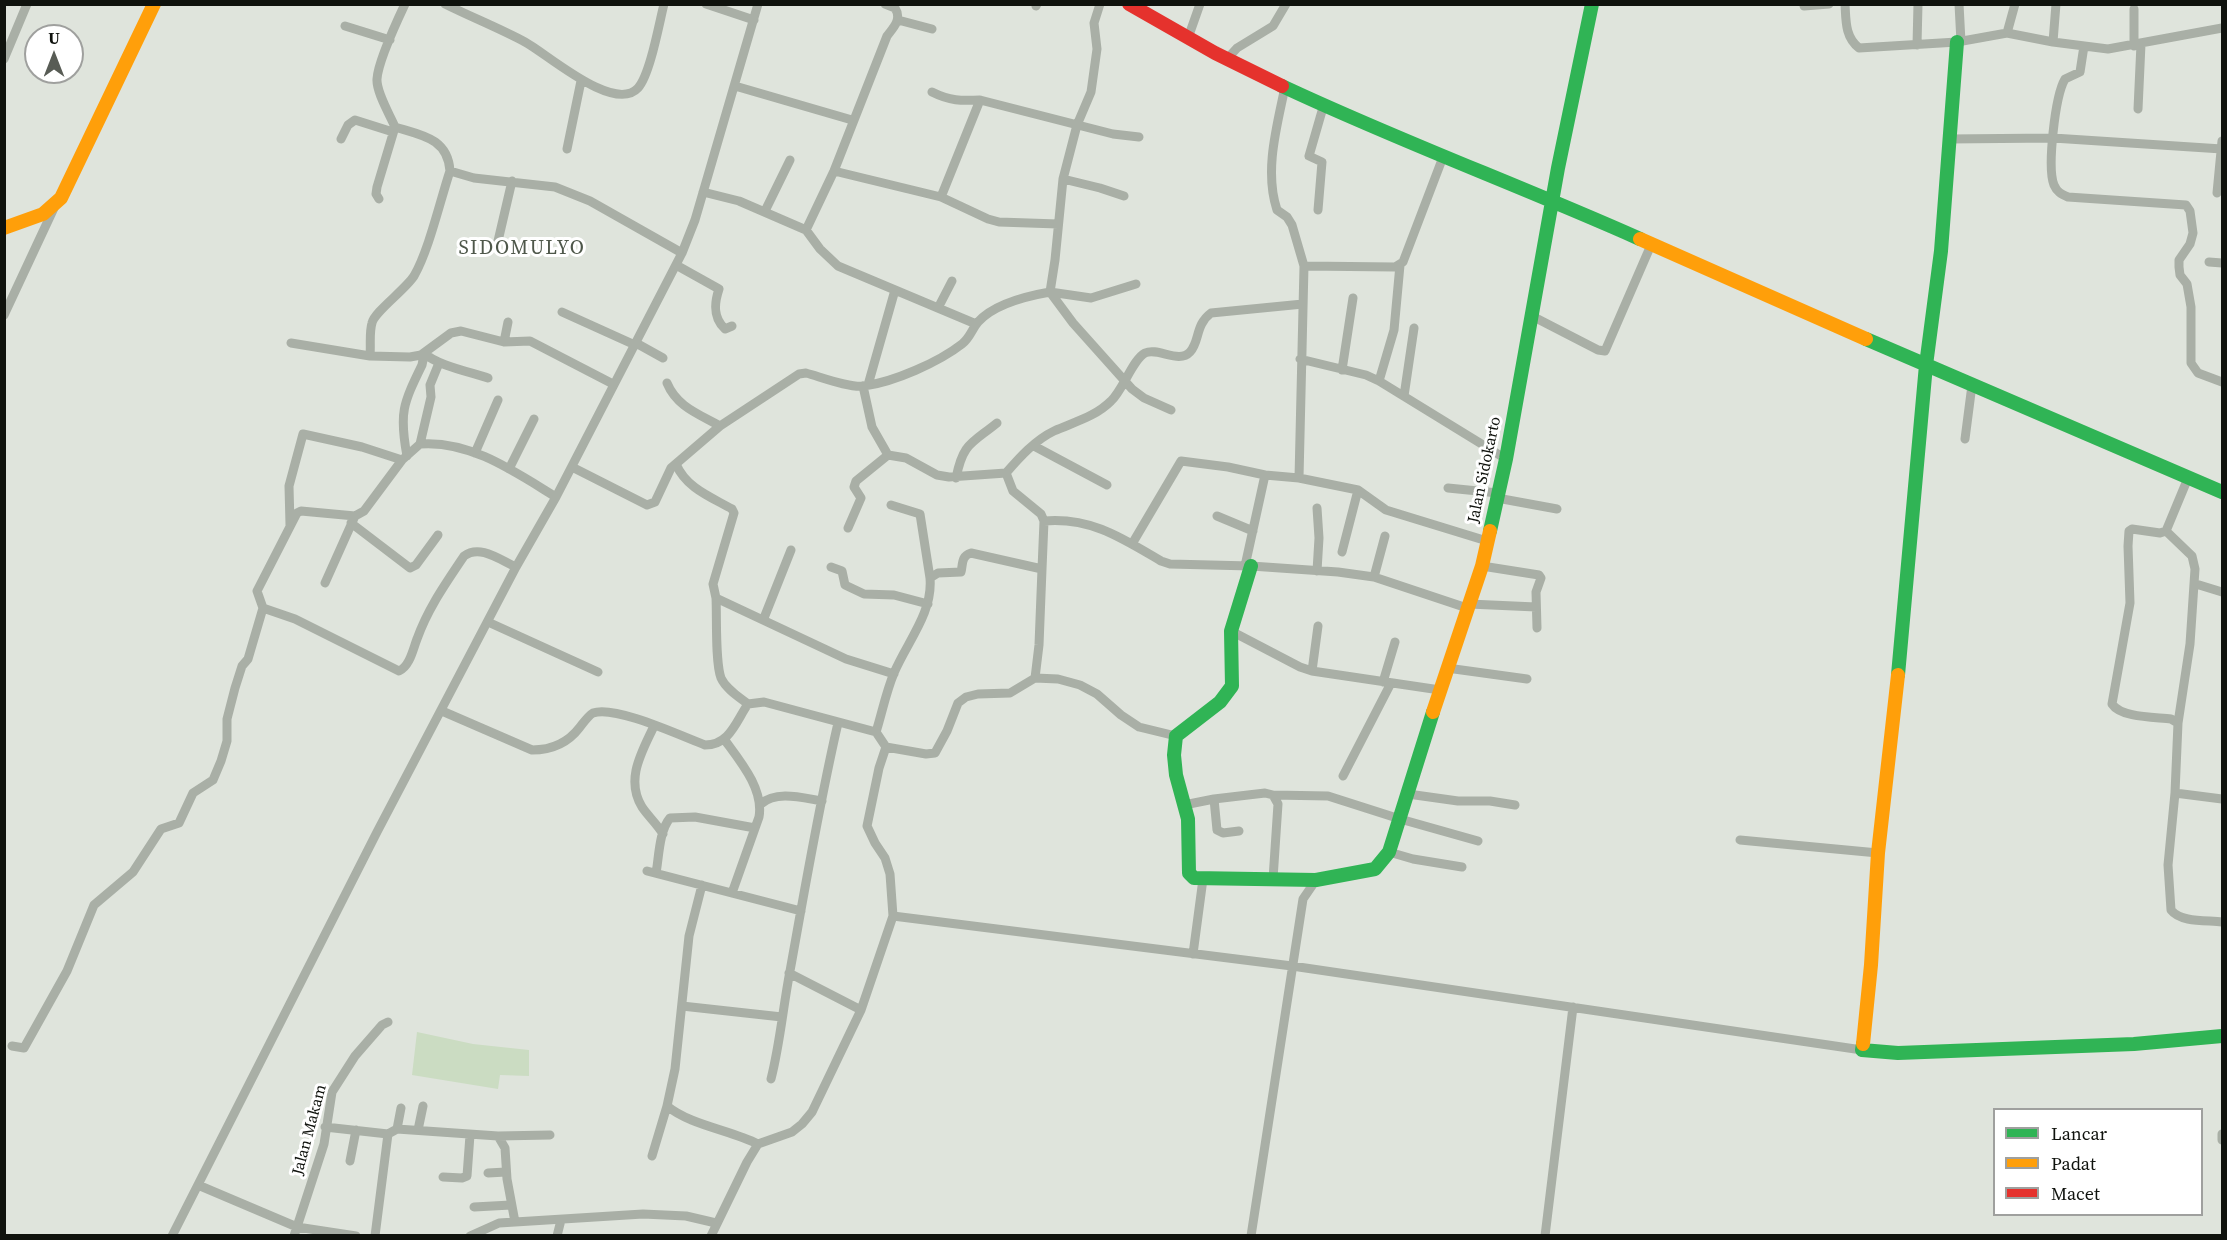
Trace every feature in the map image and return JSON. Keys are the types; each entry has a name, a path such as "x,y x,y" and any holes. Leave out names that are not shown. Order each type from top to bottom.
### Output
{"street":[{"path":"4,59 9,36 27,4"},
{"path":"4,315 154,4"},
{"path":"379,198 376,194 377,187 394,129 378,88 377,78 405,4"},
{"path":"445,4 527,43 581,81 619,94 628,94 637,89 644,76 664,4"},
{"path":"706,4 754,20"},
{"path":"172,1236 377,832 516,567 556,497 682,253 695,220 758,4"},
{"path":"806,230 834,171 852,120 887,36 898,20 895,8 885,4"},
{"path":"1101,4 1094,23 1097,49 1091,92 1077,125 1063,179 1050,292 1073,323 1132,389 1144,399 1171,410"},
{"path":"1188,38 1200,4"},
{"path":"1227,59 1237,48 1273,26 1286,4"},
{"name":"Jalan Sidokarto","path":"1389,852 1482,566 1506,459 1530,315 1592,4"},
{"path":"1804,6 1829,4"},
{"path":"1845,4 1848,33 1858,48 1959,42 2007,33 2108,49 2223,28"},
{"path":"1917,45 1918,4"},
{"path":"1862,1050 1871,965 1878,854 1898,673 1926,365 1941,251 1959,42 1959,4"},
{"path":"2007,33 2014,4"},
{"path":"2053,42 2056,4"},
{"path":"1132,5 1227,59 1285,87 1443,157 1552,200 1926,365 2223,492"},
{"path":"2134,9 2138,45 2138,109"},
{"path":"898,20 932,29"},
{"path":"345,26 390,40"},
{"path":"2084,46 2080,72 2065,79 2057,101 2053,138 2053,184 2059,193 2068,197 2186,205 2190,211 2193,232 2190,244 2179,260 2179,267 2180,275 2187,284 2191,307 2191,363 2198,373 2223,382"},
{"path":"567,149 581,81"},
{"path":"735,86 852,120"},
{"path":"1285,87 1272,153 1276,210 1287,217 1292,225 1304,266 1300,359 1299,478"},
{"path":"932,92 947,100 966,102 980,100 1113,134 1139,137"},
{"path":"941,197 980,100"},
{"path":"1318,210 1322,162 1309,156 1324,104"},
{"path":"341,139 348,125 355,120 424,136 440,145 446,154 450,171 422,258 414,275 403,290 375,315 372,322 370,356"},
{"path":"1949,139 2053,138 2222,146 2217,193"},
{"path":"1304,266 1395,267 1400,265 1443,157"},
{"path":"765,211 790,160"},
{"path":"450,171 474,178 555,186 590,201 682,253"},
{"path":"834,171 941,197 999,222 1058,224"},
{"path":"1063,179 1124,196"},
{"path":"498,241 512,181"},
{"path":"703,192 739,201 806,230 820,249 838,266 976,324"},
{"path":"4,228 37,216 55,206"},
{"path":"1530,315 1598,350 1605,351 1652,245"},
{"path":"2209,262 2223,263"},
{"path":"676,265 718,289 714,309 718,321 725,329 732,326"},
{"path":"1379,381 1394,330 1400,265"},
{"path":"938,308 952,281"},
{"path":"572,466 647,505 655,502 671,468 720,426 799,374 806,373 865,386 917,370 948,354 968,339 976,324 987,314 1022,297 1050,292 1091,298 1136,284"},
{"path":"888,455 872,427 865,406 865,386 895,290"},
{"path":"1342,370 1353,298"},
{"path":"848,528 861,498 854,487 856,481 888,455 906,458 937,475 956,478 1006,474 1052,432 1090,417 1111,401 1126,381 1135,363 1146,353 1155,351 1178,356 1191,352 1203,319 1211,313 1303,304"},
{"path":"562,312 663,358"},
{"path":"504,342 508,322"},
{"path":"1404,396 1414,328"},
{"path":"291,343 370,356 410,357 423,354 456,332 504,342 530,341 613,384"},
{"path":"423,354 439,363 488,378"},
{"path":"404,458 402,431 405,400 422,365 423,354"},
{"path":"1300,359 1365,375 1379,381 1506,459"},
{"path":"420,444 431,397 430,385 439,363"},
{"path":"668,383 672,393 684,407 720,426"},
{"path":"1965,439 1972,385"},
{"path":"475,453 498,400"},
{"path":"509,469 534,419"},
{"path":"956,478 961,454 965,448 997,423"},
{"path":"290,525 289,486 303,434 404,458"},
{"path":"325,583 353,520 364,511 404,458 420,444 436,442 450,444 475,453 509,469 556,497"},
{"path":"1034,446 1107,485"},
{"path":"1132,544 1181,461 1228,467 1265,475 1299,478 1358,490 1386,510 1487,541"},
{"path":"676,464 681,476 690,485 732,509 734,513 713,584 716,598 718,654 721,678 748,704 765,702 876,732 886,747 926,754 935,753 958,703 966,697 978,694 1010,693 1035,678 1058,678 1080,685 1097,694 1139,727 1176,736"},
{"path":"1006,474 1013,491 1041,514 1044,521 1039,645 1035,678"},
{"path":"1265,475 1248,566 1232,631 1232,686 1220,702 1176,736 1174,755 1176,775 1188,819 1189,873 1194,878 1203,879 1316,880 1375,869 1389,852 1413,859 1462,867"},
{"path":"2178,723 2171,719 2123,713 2115,709 2112,704 2130,603 2129,531 2132,529 2160,533 2166,531 2188,478"},
{"path":"1448,488 1557,509"},
{"path":"1342,552 1358,490"},
{"path":"876,732 894,674 928,604 931,590 920,514 891,505"},
{"path":"1317,508 1319,538 1317,571"},
{"path":"12,1046 22,1049 30,1037 67,971 94,905 133,872 161,829 179,823 193,793 213,780 227,741 227,719 238,678 242,666 248,659 263,608 257,591 295,516 301,512 353,520 410,568 416,565 438,535"},
{"path":"1217,516 1253,531"},
{"path":"1044,521 1065,519 1103,528 1170,564 1317,571 1374,578 1468,606 1536,607"},
{"path":"2166,531 2192,556 2195,562 2196,584 2178,723 2175,793 2168,865 2171,910 2174,914 2184,918 2223,922"},
{"path":"1374,578 1385,536"},
{"path":"263,608 295,619 399,671 403,670 408,661 431,606 464,556 470,551 479,550 516,567"},
{"path":"764,618 791,550"},
{"path":"930,578 938,573 961,572 964,557 971,553 1042,570"},
{"path":"1482,566 1539,574 1537,628"},
{"path":"831,567 842,571 845,585 864,594 894,595 928,604"},
{"path":"2196,584 2223,592"},
{"path":"716,598 764,618 846,658 894,674"},
{"path":"488,622 598,672"},
{"path":"1312,671 1318,626"},
{"path":"1232,631 1312,671 1440,690"},
{"path":"1343,776 1387,683 1395,642"},
{"path":"1447,668 1527,679"},
{"path":"442,711 532,750 544,750 556,747 569,739 588,717 600,712 620,713 705,745 714,745 734,730 748,704"},
{"path":"771,1079 789,973 838,723"},
{"path":"654,726 637,762 634,782 642,807 663,834"},
{"path":"724,739 742,765 761,804"},
{"path":"711,1236 758,1144 792,1132 802,1125 812,1112 861,1010 893,916 890,874 885,858 874,843 867,826 879,768 886,747"},
{"path":"1184,805 1265,793 1328,796 1478,841"},
{"path":"2175,793 2223,799"},
{"path":"1408,794 1471,803 1490,801 1515,805"},
{"path":"1272,879 1278,804 1273,795"},
{"path":"732,893 761,804 766,799 795,796 822,801"},
{"path":"1214,799 1217,830 1223,833 1239,831"},
{"path":"755,828 695,817 675,817 667,821 651,872 801,911"},
{"path":"1740,840 1878,854"},
{"path":"1193,954 1203,879"},
{"path":"1251,1236 1303,899 1316,880"},
{"path":"652,1156 675,1070 689,936 702,885"},
{"path":"893,916 1292,966 1862,1050 1898,1053 2134,1044 2223,1036"},
{"path":"789,973 861,1010"},
{"path":"682,1006 782,1017"},
{"path":"1545,1236 1573,1007"},
{"name":"Jalan Makam","path":"296,1231 324,1144 332,1092 355,1056 381,1025 388,1022"},
{"path":"418,1130 423,1106"},
{"path":"667,1106 675,1113 734,1133 758,1144"},
{"path":"375,1236 392,1131 400,1108"},
{"path":"326,1126 356,1130 418,1130 470,1135 550,1136"},
{"path":"350,1161 356,1130"},
{"path":"2223,1134 2223,1140"},
{"path":"443,1177 466,1177 470,1135"},
{"path":"498,1136 505,1148 506,1172 515,1222"},
{"path":"488,1173 506,1172"},
{"path":"198,1185 296,1231 356,1236"},
{"path":"474,1207 511,1204"},
{"path":"470,1236 494,1224 644,1214 687,1216 716,1223"},
{"path":"557,1236 561,1221"}],"green space":[{"path":"417,1032 473,1044 529,1050 529,1076 500,1075 498,1089 412,1075"}],"traffic: fast":[{"path":"1490,531 1506,459 1558,168 1592,4"},
{"path":"1898,675 1926,365 1941,251 1957,42"},
{"path":"1282,86 1371,126 1640,239"},
{"path":"1866,339 2222,492"},
{"path":"1251,566 1231,631 1232,686 1220,702 1176,736 1174,755 1176,775 1188,819 1189,873 1194,878 1316,880 1375,869 1389,852 1433,712"},
{"path":"1863,1044 1862,1050 1898,1053 2134,1044 2222,1036"}],"traffic: slow":[{"path":"4,228 43,214 61,198 154,4"},
{"path":"1640,239 1866,339"},
{"path":"1433,712 1482,566 1490,531"},
{"path":"1863,1044 1878,853 1898,675"}],"traffic: jam":[{"path":"1129,4 1215,53 1282,86"}],"district":[{"name":"SIDOMULYO","path":"522,249"}]}
